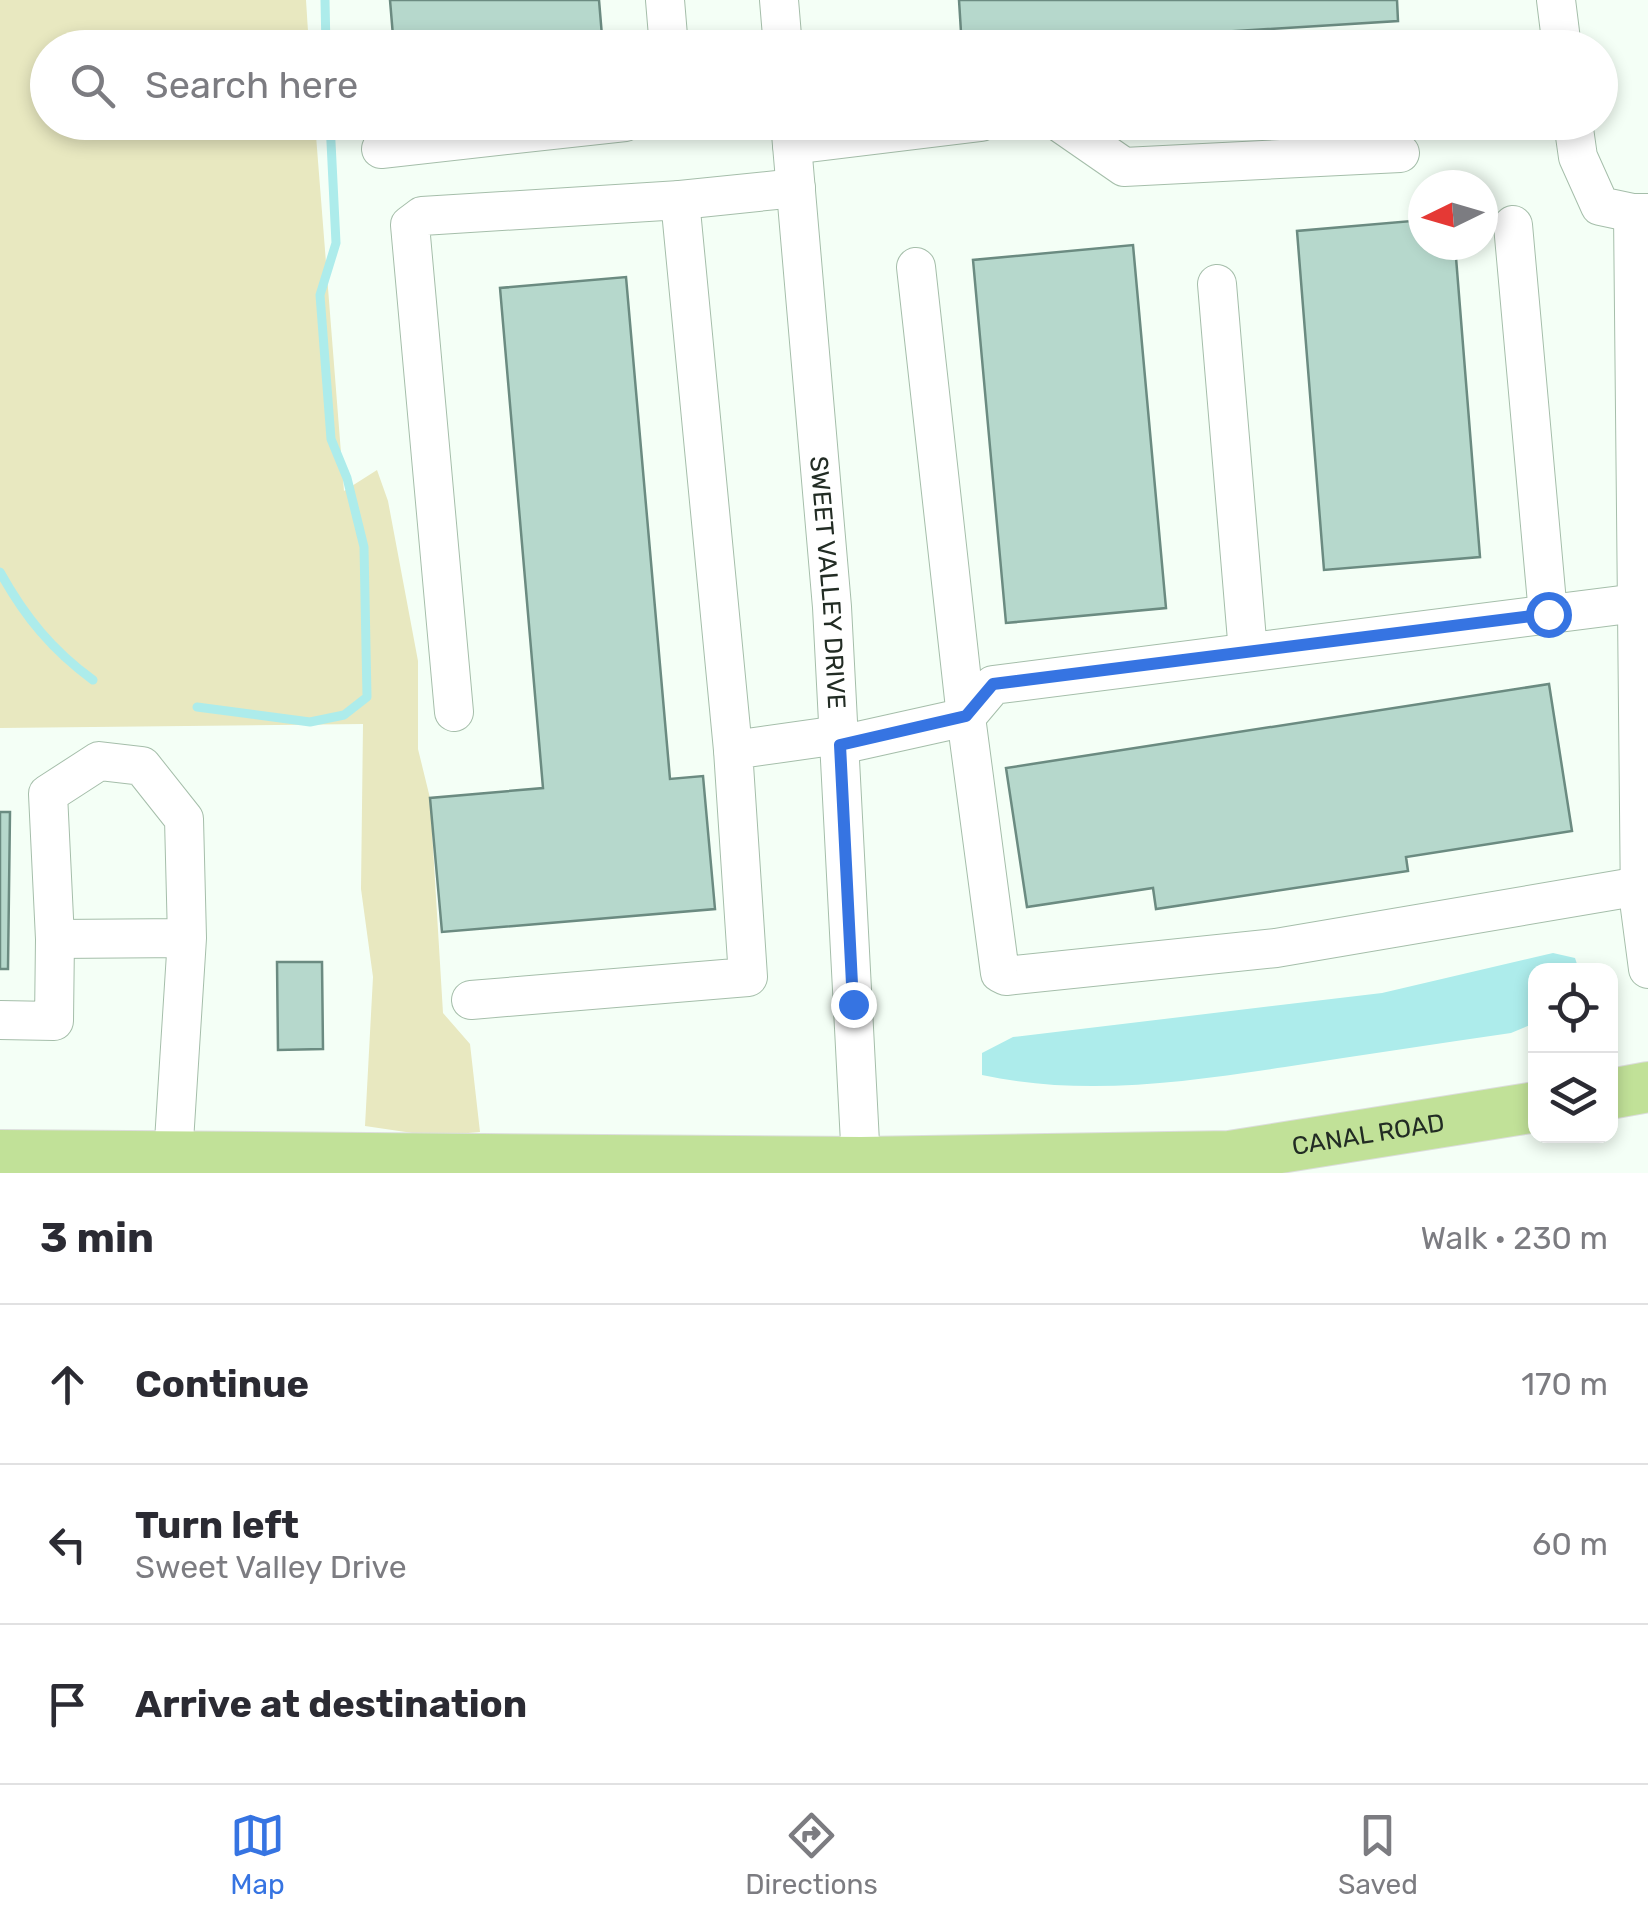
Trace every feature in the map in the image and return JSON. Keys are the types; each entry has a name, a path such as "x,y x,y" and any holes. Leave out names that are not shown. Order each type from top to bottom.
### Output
{"main road":[{"path":"1618,1093 1648,1087"},
{"name":"CANAL ROAD","path":"0,1156 862,1162 1230,1156 1528,1108"}],"street":[{"path":"665,0 668,30"},
{"path":"779,0 782,30"},
{"path":"1556,0 1560,30"},
{"path":"380,148 455,140"},
{"name":"SWEET VALLEY DRIVE","path":"792,140 839,740 862,1162"},
{"path":"1085,140 1124,167 1400,153"},
{"path":"1576,140 1578,157 1600,206 1640,213 1643,447 1637,603 1640,886 1648,968"},
{"path":"454,712 410,225 422,216 680,200 796,188"},
{"path":"471,1000 748,977 733,750 680,200"},
{"path":"1513,225 1548,614"},
{"path":"916,267 966,716 1000,973 1006,976 1276,948 1640,886"},
{"path":"1217,284 1248,652"},
{"path":"733,750 839,740 966,716 993,684 1637,603"},
{"path":"0,1020 54,1022 55,938 48,794 99,761 142,766 184,820 186,938 174,1156"},
{"path":"55,938 186,938"}],"green space":[{"path":"0,0 306,0 308,30 30,30 30,140 316,140 344,491 377,470 388,501 418,661 418,749 430,798 443,1013 470,1044 480,1132 433,1136 365,1126 373,977 361,889 363,724 0,728"}],"water":[{"path":"1553,953 1575,958 1577,963 1528,963 1528,1026 1511,1033 1247,1073 1134,1085 1058,1085 982,1075 982,1053 1013,1037 1382,993"}],"building":[{"path":"390,0 599,0 602,30 392,30"},
{"path":"959,0 1397,0 1398,21 1253,30 961,30"},
{"path":"1408,221 1408,260 1456,260 1480,557 1324,570 1297,231"},
{"path":"1133,245 1166,608 1006,623 973,260"},
{"path":"626,277 670,779 703,776 715,909 442,932 430,798 543,788 500,288"},
{"path":"1549,684 1572,831 1406,857 1408,871 1156,909 1153,888 1027,907 1006,768"},
{"path":"0,812 10,812 8,969 0,969"},
{"path":"277,962 322,962 323,1049 278,1050"}],"waterway":[{"path":"325,0 326,30"},
{"path":"197,707 310,722 344,715 367,697 364,547 347,478 331,439 320,295 336,243 331,140"},
{"path":"0,572 41,632 93,680"}],"route":[{"path":"853,1004 840,745 966,716 993,684 1548,614"}]}
